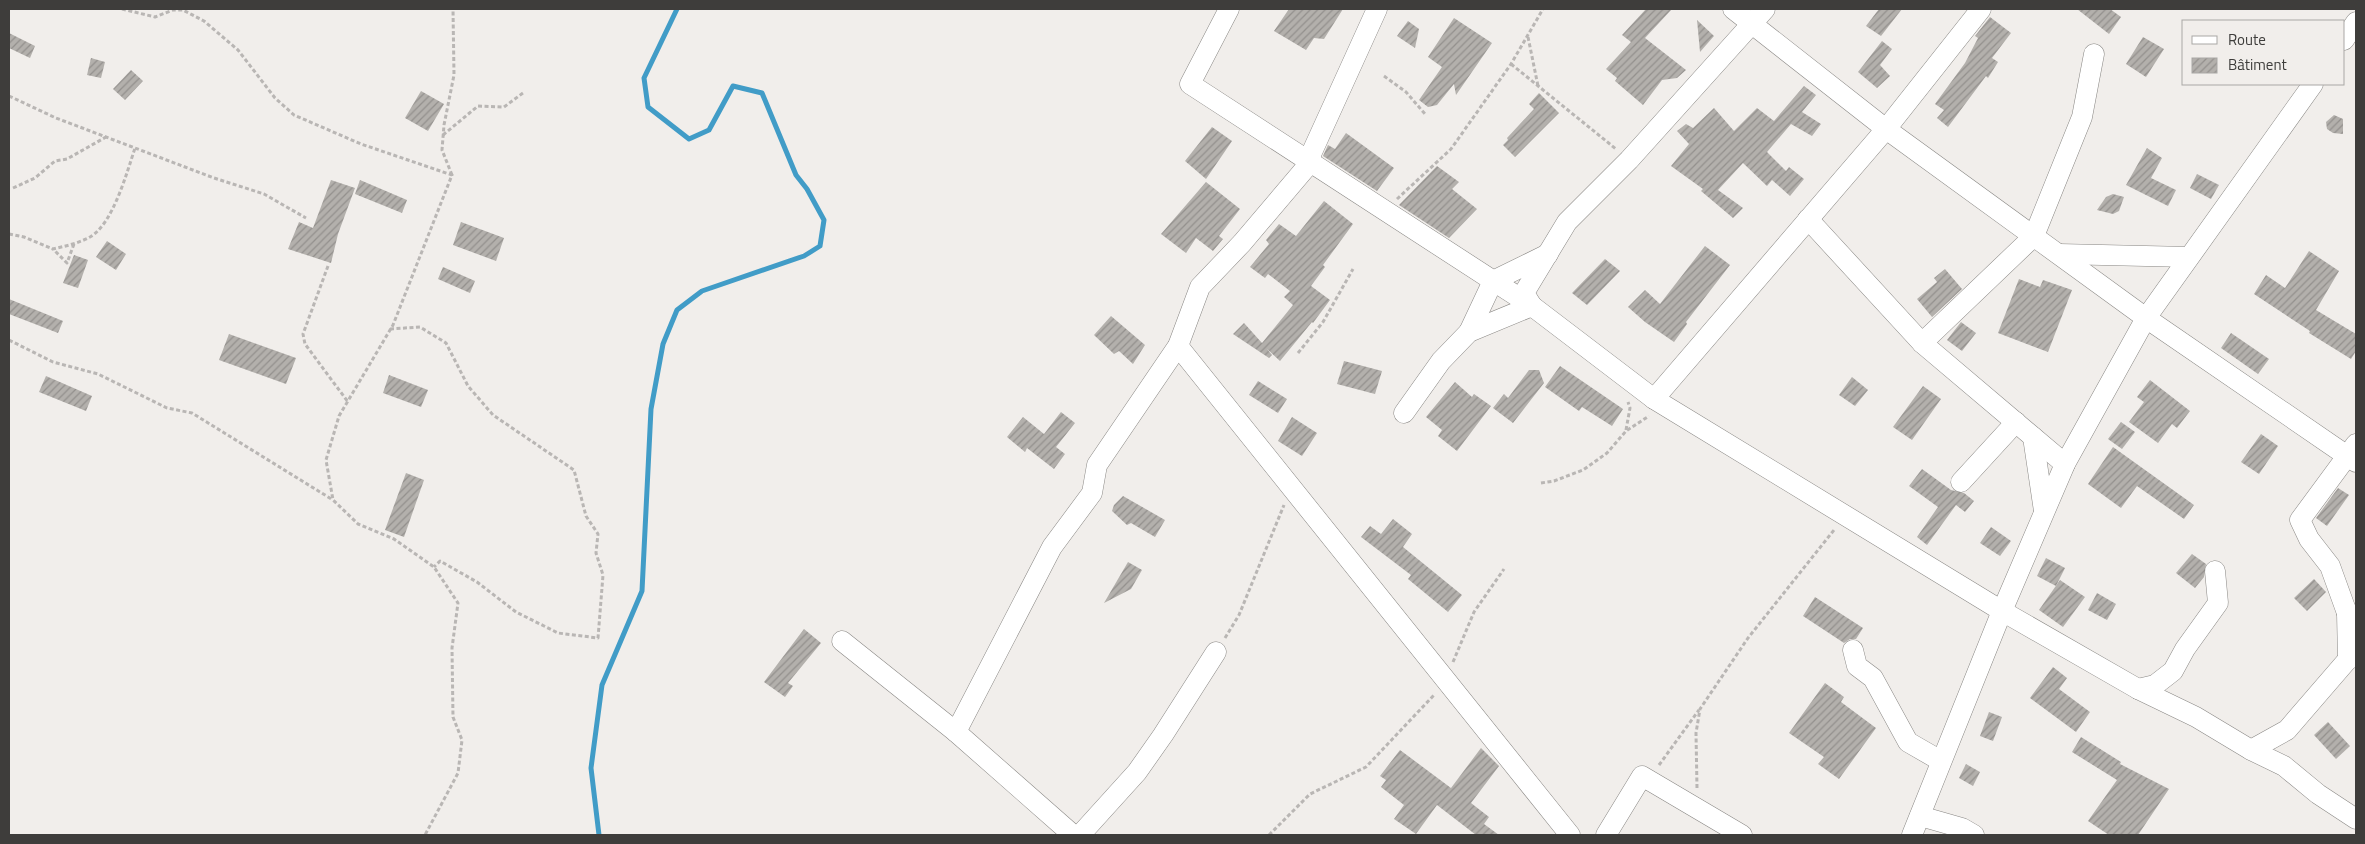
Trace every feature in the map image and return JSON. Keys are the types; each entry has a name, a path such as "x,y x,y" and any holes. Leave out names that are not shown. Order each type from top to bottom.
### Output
{"street":[{"path":"1211,44 1209,35 1217,9"},
{"path":"1229,9 1190,84 1309,164 1532,306 1659,402 2002,611 2138,689 2196,717 2251,750 2284,766 2318,794 2356,819"},
{"path":"956,732 1052,547 1092,492 1097,464 1178,346 1200,287 1242,243 1309,164 1312,152 1377,9"},
{"path":"1733,9 1751,26 1886,128 2146,318 2354,454 2300,520 2309,539 2330,566 2352,614 2352,655 2287,730 2251,750"},
{"path":"1532,306 1524,293 1567,222 1629,160 1765,9"},
{"path":"1659,402 1982,9"},
{"path":"2345,38 2356,22"},
{"path":"1922,343 2034,236 2082,117 2094,54"},
{"path":"1912,835 2002,611 2065,464 2146,318 2311,85"},
{"path":"1808,220 1922,343 2065,464"},
{"path":"1404,413 1441,361 1469,332 1493,281 1548,253"},
{"path":"2059,254 2190,257"},
{"path":"1469,332 1532,306"},
{"path":"1178,346 1570,835"},
{"path":"1961,482 2016,422"},
{"path":"2033,437 2044,511"},
{"path":"2138,689 2155,685 2173,671 2185,649 2218,603 2215,571"},
{"path":"842,641 956,732 1073,835"},
{"path":"1853,650 1857,666 1873,678 1908,742 1941,761"},
{"path":"1080,835 1136,772 1164,735 1216,652"},
{"path":"2280,734 2284,766"},
{"path":"1606,835 1642,776 1742,835"},
{"path":"1920,816 1962,828 1974,835"}],"path":[{"path":"122,9 155,17 173,10 184,9 204,21 238,50 275,98 294,115 361,144 452,175"},
{"path":"333,500 326,460 339,416 385,340 452,175 442,150 454,75 453,9"},
{"path":"1387,214 1395,200 1451,149 1512,64 1543,9"},
{"path":"1528,36 1538,86"},
{"path":"1512,64 1629,160"},
{"path":"1384,76 1406,92 1425,114"},
{"path":"443,136 478,106 504,107 523,93"},
{"path":"9,96 56,118 214,178 264,194 306,218"},
{"path":"12,188 35,178 55,161 67,159 82,152 106,137"},
{"path":"53,249 74,244 91,237 101,229 117,201 135,148"},
{"path":"9,234 24,237 53,249 67,262 74,244"},
{"path":"328,266 302,334 304,344 348,402"},
{"path":"1298,353 1323,322 1353,268"},
{"path":"389,329 420,327 446,343 468,386 492,415 574,470 586,516 598,534 596,553 603,575 598,638 558,634 516,612 476,582 440,561 434,567"},
{"path":"9,340 53,362 98,374 167,408 192,412 333,500 358,524 394,539 434,567 458,603 452,648 453,717 462,740 458,773 425,835"},
{"path":"1540,483 1554,481 1583,470 1607,453 1626,431 1659,402"},
{"path":"1216,652 1240,615 1291,487"},
{"path":"1648,780 1700,709 1748,638 1844,516"},
{"path":"1269,835 1310,794 1366,767 1447,682 1459,645 1474,612 1504,569"},
{"path":"1697,809 1696,733 1700,709"}],"building":[{"path":"1289,9 1343,9 1324,39 1314,38 1306,50 1274,31"},
{"path":"1646,9 1672,9 1645,38 1686,70 1677,78 1662,80 1643,105 1615,81 1617,78 1606,69 1631,42 1622,35"},
{"path":"1879,9 1902,9 1881,36 1866,26"},
{"path":"2077,9 2110,9 2121,17 2109,34"},
{"path":"1990,17 2011,33 1992,58 1998,62 1988,78 1986,76 1948,127 1937,118 1944,110 1935,104 1965,63 1978,38 1975,36"},
{"path":"1454,18 1492,43 1456,95 1454,84 1437,105 1428,107 1419,100 1442,67 1428,57"},
{"path":"1697,20 1714,36 1700,52"},
{"path":"1408,21 1419,29 1415,48 1397,36"},
{"path":"9,33 35,46 30,58 9,48"},
{"path":"2143,37 2164,49 2146,77 2126,64"},
{"path":"1882,41 1892,49 1880,65 1890,76 1877,88 1858,72"},
{"path":"91,58 105,62 101,78 87,75"},
{"path":"131,70 143,81 125,100 113,89"},
{"path":"1804,86 1816,95 1802,112 1821,124 1812,136 1791,124 1767,152 1786,171 1789,167 1804,179 1790,196 1772,180 1767,186 1743,163 1718,190 1743,208 1733,218 1701,191 1703,189 1671,166 1689,144 1677,131 1686,124 1693,128 1714,108 1734,131 1757,108 1774,121"},
{"path":"421,91 444,104 428,131 405,118"},
{"path":"1539,93 1559,113 1515,157 1503,145 1508,140 1507,138 1534,109 1529,104"},
{"path":"2334,115 2343,119 2343,134 2333,133 2327,129 2326,122"},
{"path":"1212,127 1232,141 1206,179 1185,161"},
{"path":"1346,133 1394,168 1377,191 1323,156 1328,145 1335,149"},
{"path":"2147,148 2162,158 2151,178 2176,190 2168,206 2126,185"},
{"path":"1437,166 1459,182 1452,189 1477,209 1449,238 1399,205"},
{"path":"2197,174 2219,185 2211,199 2190,188"},
{"path":"331,180 355,188 338,234 331,263 288,249 299,222 313,228"},
{"path":"360,180 407,200 402,213 355,194"},
{"path":"1206,182 1240,209 1219,236 1223,239 1213,251 1196,238 1186,253 1161,234"},
{"path":"2113,194 2124,197 2119,211 2113,214 2097,210 2106,197"},
{"path":"1324,201 1353,224 1323,265 1325,267 1311,286 1330,300 1280,361 1267,349 1272,355 1269,358 1233,334 1244,323 1262,343 1293,305 1284,297 1290,291 1268,274 1265,278 1250,267 1269,244 1266,240 1279,224 1296,236"},
{"path":"461,222 504,238 496,261 453,245"},
{"path":"107,241 126,254 116,270 96,257"},
{"path":"1705,246 1730,265 1686,322 1687,324 1674,342 1645,322 1628,307 1645,290 1660,304"},
{"path":"2309,251 2339,271 2316,310 2356,334 2356,351 2351,359 2309,333 2310,331 2254,294 2266,275 2285,288"},
{"path":"74,255 88,260 78,288 63,283"},
{"path":"1605,259 1620,271 1587,305 1572,293"},
{"path":"443,267 475,281 470,293 438,279"},
{"path":"1945,269 1962,289 1932,317 1917,299 1937,282 1934,278"},
{"path":"2019,279 2040,287 2043,280 2072,290 2048,352 1998,333"},
{"path":"9,299 63,321 58,333 9,314"},
{"path":"1111,316 1145,345 1133,364 1119,351 1114,354 1094,335"},
{"path":"1961,322 1976,333 1962,351 1947,340"},
{"path":"2231,333 2269,359 2258,374 2221,348"},
{"path":"229,334 296,358 286,384 219,360"},
{"path":"1344,361 1382,371 1375,394 1337,384"},
{"path":"1560,366 1623,409 1612,426 1582,407 1579,411 1545,387"},
{"path":"1529,370 1539,370 1544,383 1513,423 1493,408 1504,394 1508,398"},
{"path":"389,375 428,390 421,407 383,393"},
{"path":"46,376 92,396 86,411 39,392"},
{"path":"1852,377 1868,390 1855,406 1839,395"},
{"path":"2150,380 2190,411 2177,428 2172,424 2158,443 2129,422 2144,402 2137,397"},
{"path":"1258,381 1287,399 1278,413 1249,395"},
{"path":"1455,382 1472,397 1474,394 1491,406 1457,451 1438,436 1442,430 1426,417"},
{"path":"1923,386 1941,399 1912,440 1893,427"},
{"path":"1061,412 1075,423 1056,447 1065,454 1054,469 1027,448 1025,452 1007,437 1023,417 1044,434"},
{"path":"1292,417 1317,433 1302,456 1278,441"},
{"path":"2121,422 2135,432 2122,449 2108,439"},
{"path":"2261,434 2278,446 2259,474 2241,462"},
{"path":"2113,447 2194,505 2184,519 2137,486 2121,508 2088,484"},
{"path":"1922,469 1951,490 1964,493 1974,501 1965,512 1956,505 1927,545 1917,537 1938,507 1909,486"},
{"path":"406,473 424,480 404,537 385,530"},
{"path":"2338,488 2349,495 2327,526 2316,518"},
{"path":"1123,496 1165,520 1155,537 1131,523 1127,525 1112,511 1114,505"},
{"path":"1393,519 1412,534 1403,547 1462,595 1448,612 1408,579 1411,575 1361,537 1370,526 1381,534"},
{"path":"1991,527 2011,541 2000,556 1980,543"},
{"path":"2192,554 2206,564 2204,577 2195,588 2176,573"},
{"path":"2046,558 2065,568 2056,586 2037,576"},
{"path":"1128,562 1142,570 1131,589 1104,603"},
{"path":"2314,579 2326,592 2307,611 2294,598"},
{"path":"2060,580 2085,597 2063,627 2039,610"},
{"path":"2097,593 2116,604 2107,620 2088,610"},
{"path":"1815,597 1863,628 1856,639 1850,639 1844,643 1803,616"},
{"path":"804,629 821,643 788,683 793,686 785,697 764,682"},
{"path":"2053,667 2067,678 2059,689 2090,712 2076,732 2030,698"},
{"path":"1825,683 1844,697 1841,702 1876,728 1839,779 1818,764 1824,757 1789,733"},
{"path":"1989,712 2002,717 1993,741 1980,736"},
{"path":"2328,722 2350,746 2336,759 2314,735"},
{"path":"2081,737 2121,762 2120,764 2169,789 2138,835 2109,835 2088,821 2117,780 2072,752"},
{"path":"1481,748 1499,766 1471,803 1489,817 1484,824 1499,835 1476,835 1437,805 1416,834 1394,819 1404,805 1381,787 1386,780 1380,776 1400,750 1451,788"},
{"path":"1966,764 1980,772 1973,786 1959,778"}],"waterway":[{"path":"599,835 591,768 602,685 642,591 651,409 663,344 677,310 702,291 804,256 820,246 824,220 807,189 796,175 762,93 733,86 709,130 689,139 648,107 644,78 677,9"}]}
